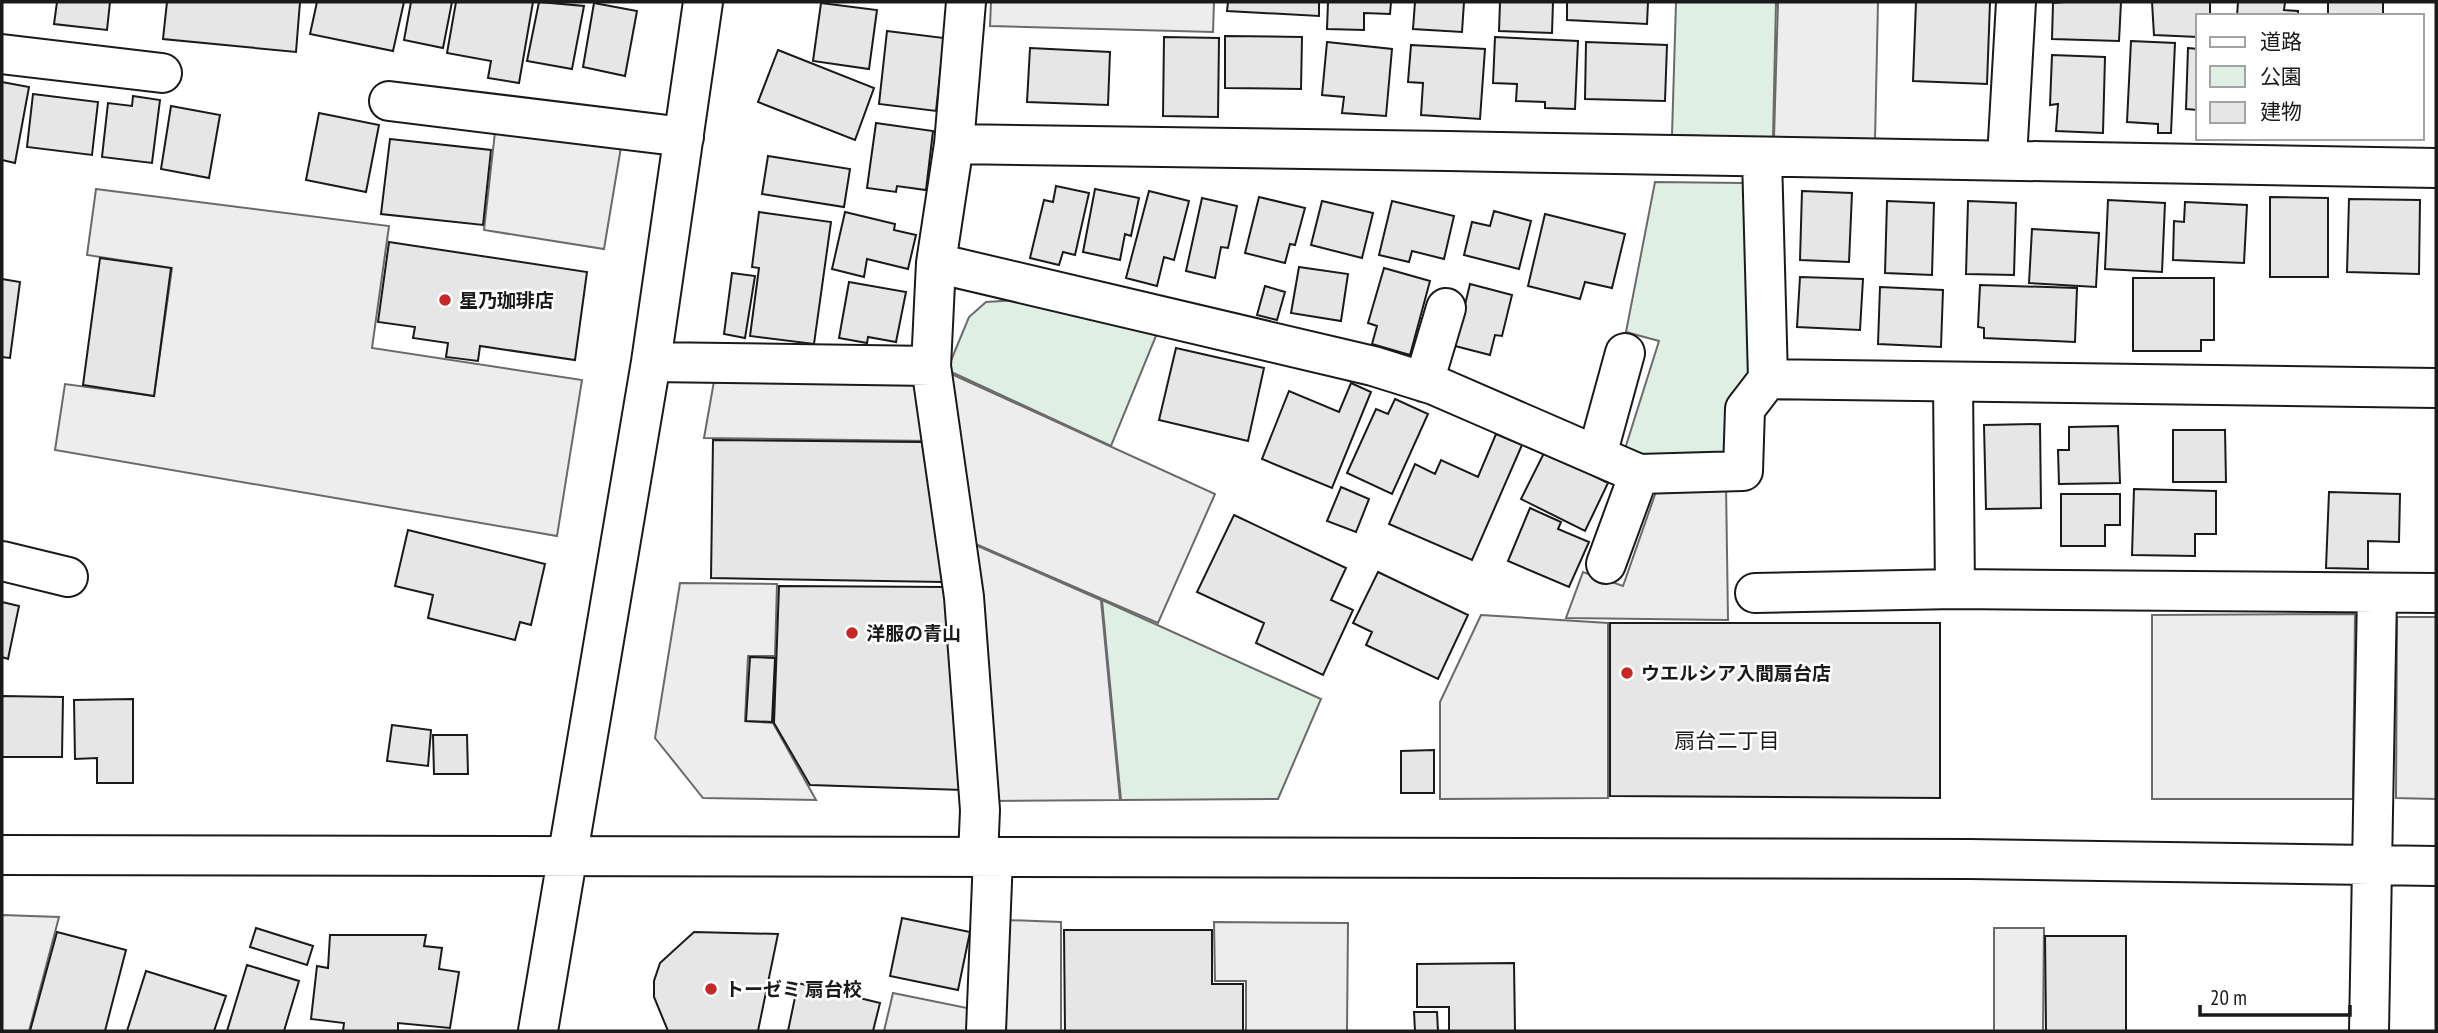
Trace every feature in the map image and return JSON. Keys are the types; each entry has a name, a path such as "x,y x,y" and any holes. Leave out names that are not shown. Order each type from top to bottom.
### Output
{"street":[{"path":"538,1031 651,362 702,2"},
{"path":"966,2 954,144 936,263 931,366 964,597 986,857 986,1031"},
{"path":"2007,158 2015,2"},
{"path":"2,54 162,73"},
{"path":"388,101 684,137"},
{"path":"954,144 1762,158 2007,158 2436,168"},
{"path":"936,263 1373,366 1424,382 1639,474 1744,471 1745,409 1768,380 1762,158"},
{"path":"1424,382 1446,308"},
{"path":"1597,455 1625,353"},
{"path":"651,362 931,366"},
{"path":"1768,380 2436,388"},
{"path":"1953,384 1955,589"},
{"path":"1606,564 1639,474"},
{"path":"2,561 68,577"},
{"path":"1755,593 1955,589 2436,593"},
{"path":"2369,1031 2377,594"},
{"path":"2,855 1970,859 2436,866"}],"green space":[{"path":"1676,2 1776,2 1773,138 1672,135"},
{"path":"1655,182 1744,183 1750,372 1730,455 1641,461 1624,452 1659,341 1626,332"},
{"path":"1018,300 1158,331 1111,446 947,370 969,317 986,302"},
{"path":"1102,600 1321,699 1278,799 1121,800"}],"shaded area":[{"path":"991,2 1214,2 1213,32 990,26"},
{"path":"1778,2 1878,2 1875,140 1774,138"},
{"path":"495,132 621,147 604,249 484,230"},
{"path":"96,189 389,226 372,348 582,380 557,536 55,450 65,384 154,396 172,268 87,255"},
{"path":"947,372 1215,494 1158,623 971,542"},
{"path":"714,381 922,381 930,441 704,438"},
{"path":"1726,484 1728,620 1566,618 1583,572 1623,586 1658,486"},
{"path":"971,543 1101,600 1120,800 996,801"},
{"path":"680,583 777,584 775,656 748,656 745,721 773,723 816,800 703,798 655,738"},
{"path":"2355,614 2353,799 2152,799 2152,615"},
{"path":"1481,615 1608,623 1608,798 1440,799 1440,702"},
{"path":"2397,617 2436,617 2436,799 2396,798"},
{"path":"2,915 59,917 29,1031 2,1031"},
{"path":"1006,920 1061,922 1061,1031 1001,1031"},
{"path":"1214,922 1348,923 1347,1031 1246,1031 1246,981 1215,981"},
{"path":"1994,928 2044,928 2043,1031 1994,1031"},
{"path":"893,993 972,1009 971,1031 884,1031"}],"building":[{"path":"57,2 110,2 107,30 54,24"},
{"path":"167,2 300,2 296,52 163,39"},
{"path":"317,2 404,2 393,51 310,34"},
{"path":"411,2 452,2 443,48 404,40"},
{"path":"456,2 533,2 519,83 488,78 491,61 447,53"},
{"path":"539,2 584,6 572,69 527,61"},
{"path":"1228,2 1319,2 1319,16 1227,11"},
{"path":"1328,2 1391,2 1390,14 1364,13 1364,30 1327,29"},
{"path":"1415,2 1464,2 1462,32 1413,29"},
{"path":"1500,2 1553,2 1552,33 1499,31"},
{"path":"1567,2 1648,2 1647,24 1567,20"},
{"path":"1916,2 1990,2 1987,84 1913,81"},
{"path":"2121,2 2119,41 2052,39 2053,3"},
{"path":"2152,2 2210,2 2210,14 2196,14 2196,37 2154,35"},
{"path":"2238,2 2285,2 2284,10 2298,11 2298,14 2237,14"},
{"path":"2328,2 2383,2 2383,14 2328,14"},
{"path":"594,3 637,11 625,76 583,67"},
{"path":"821,3 877,10 869,69 813,61"},
{"path":"887,31 944,38 936,111 879,104"},
{"path":"1225,36 1302,37 1301,89 1225,88"},
{"path":"1164,37 1219,38 1218,117 1163,116"},
{"path":"1495,37 1578,41 1575,109 1545,108 1545,102 1516,101 1517,84 1493,83"},
{"path":"2131,41 2175,43 2171,133 2158,133 2158,124 2127,122"},
{"path":"1327,42 1392,49 1386,116 1342,113 1344,97 1322,95"},
{"path":"1586,42 1667,45 1665,101 1585,99"},
{"path":"1411,45 1485,49 1480,119 1421,115 1423,83 1408,82"},
{"path":"1030,48 1110,52 1108,105 1027,102"},
{"path":"2188,48 2196,49 2196,110 2186,109"},
{"path":"778,50 874,88 855,140 758,102"},
{"path":"2052,55 2105,57 2103,133 2056,131 2058,104 2050,105"},
{"path":"2,82 29,87 15,163 2,160"},
{"path":"33,94 98,102 92,155 27,147"},
{"path":"133,96 160,100 152,163 102,157 108,103 132,106"},
{"path":"171,106 220,115 209,178 161,169"},
{"path":"319,113 379,125 366,192 306,180"},
{"path":"876,123 933,131 926,190 897,186 896,192 867,188"},
{"path":"390,139 491,150 483,225 381,214"},
{"path":"768,156 850,169 844,207 762,194"},
{"path":"1056,186 1089,193 1075,255 1063,252 1059,265 1030,258 1044,200 1053,202"},
{"path":"1095,189 1139,198 1131,236 1125,234 1120,260 1083,252"},
{"path":"1149,191 1189,201 1174,260 1164,257 1157,286 1126,278"},
{"path":"1802,191 1852,193 1849,262 1800,260"},
{"path":"1259,197 1305,208 1295,245 1290,244 1285,263 1245,253"},
{"path":"2270,197 2328,198 2328,277 2270,277"},
{"path":"1202,198 1237,206 1228,248 1221,247 1215,278 1186,271"},
{"path":"2349,199 2420,200 2419,274 2347,272"},
{"path":"2108,200 2165,203 2162,272 2105,269"},
{"path":"1322,201 1373,213 1362,258 1311,245"},
{"path":"1392,201 1454,216 1444,259 1412,251 1409,262 1379,255"},
{"path":"1887,201 1934,203 1932,275 1885,273"},
{"path":"1968,201 2016,203 2014,275 1966,274"},
{"path":"2185,202 2247,205 2244,263 2173,260 2174,221 2184,222"},
{"path":"1494,211 1531,221 1519,269 1464,255 1472,222 1490,226"},
{"path":"759,212 831,222 814,344 750,336 759,268 752,267"},
{"path":"845,212 895,224 894,230 916,235 908,269 867,259 864,277 832,269"},
{"path":"1545,214 1625,234 1612,288 1585,282 1580,299 1528,286"},
{"path":"2032,229 2099,233 2096,287 2029,283"},
{"path":"389,242 587,272 575,360 480,346 478,361 446,357 448,343 413,338 415,327 378,322"},
{"path":"100,258 171,268 154,396 83,385"},
{"path":"1299,267 1348,274 1341,321 1291,313"},
{"path":"1384,268 1430,281 1410,355 1372,344 1377,326 1368,323"},
{"path":"732,273 755,276 745,338 724,334"},
{"path":"1800,277 1863,279 1860,330 1797,327"},
{"path":"2133,278 2214,278 2214,340 2201,340 2201,351 2133,351"},
{"path":"2,279 20,282 10,358 2,357"},
{"path":"849,282 906,292 896,342 868,337 867,343 839,338"},
{"path":"1470,284 1512,295 1502,336 1495,335 1490,355 1455,346"},
{"path":"1980,285 2077,288 2075,342 1984,338 1984,328 1978,327"},
{"path":"1265,286 1285,292 1277,320 1257,315"},
{"path":"1880,287 1943,290 1941,347 1878,344"},
{"path":"1176,348 1264,368 1248,441 1159,420"},
{"path":"1351,383 1371,392 1332,488 1262,459 1289,391 1339,412"},
{"path":"1395,399 1428,414 1392,494 1347,473 1376,409 1388,414"},
{"path":"2040,424 2041,508 1986,509 1984,425"},
{"path":"2118,426 2120,483 2059,484 2058,450 2069,450 2069,427"},
{"path":"2173,430 2225,430 2226,482 2173,482"},
{"path":"1496,434 1522,445 1472,560 1389,524 1415,464 1435,474 1441,460 1478,477"},
{"path":"713,440 922,442 944,582 711,578"},
{"path":"1545,451 1608,483 1585,531 1521,499"},
{"path":"1341,487 1369,499 1356,532 1327,521"},
{"path":"2134,489 2216,491 2216,534 2195,534 2195,556 2132,555"},
{"path":"2329,492 2400,494 2399,542 2368,541 2368,569 2326,568"},
{"path":"2061,494 2120,494 2120,525 2105,525 2105,546 2061,546"},
{"path":"1530,508 1561,522 1558,529 1589,542 1569,587 1508,561"},
{"path":"1234,515 1346,568 1331,600 1353,610 1323,675 1256,643 1264,623 1197,592"},
{"path":"408,530 545,564 531,625 520,622 515,640 428,618 433,595 395,586"},
{"path":"1378,572 1468,615 1438,679 1366,645 1372,632 1353,623"},
{"path":"779,586 946,587 963,790 810,785 774,723"},
{"path":"2,602 19,606 8,659 2,657"},
{"path":"1610,623 1940,623 1940,798 1610,796"},
{"path":"750,657 775,658 772,722 746,721"},
{"path":"2,696 63,697 62,757 2,757"},
{"path":"133,699 133,783 97,783 97,758 75,759 74,700"},
{"path":"392,725 431,730 428,766 387,761"},
{"path":"433,735 467,735 468,774 434,774"},
{"path":"1434,750 1434,793 1401,793 1401,751"},
{"path":"902,918 970,932 958,990 890,976"},
{"path":"256,928 313,946 307,965 250,947"},
{"path":"1064,930 1212,930 1212,984 1243,984 1243,1031 1065,1031"},
{"path":"57,932 126,950 105,1031 30,1031"},
{"name":"トーゼミ 扇台校","path":"694,932 778,934 758,1031 668,1031 654,997 654,981 660,963"},
{"path":"330,935 426,935 424,946 442,948 439,969 459,972 450,1028 398,1023 398,1031 343,1031 344,1023 311,1019 317,966 328,968"},
{"path":"2045,936 2126,936 2126,1031 2046,1031"},
{"path":"1514,963 1515,1031 1449,1031 1449,1007 1417,1007 1417,964"},
{"path":"247,965 299,981 284,1031 227,1031"},
{"path":"146,971 226,996 214,1031 127,1031"},
{"path":"798,983 880,1003 873,1031 788,1031"},
{"path":"1414,1012 1437,1012 1438,1031 1415,1031"}],"place":[{"name":"星乃珈琲店","path":"445,300"},
{"name":"洋服の青山","path":"852,633"},
{"name":"ウエルシア入間扇台店","path":"1627,673"},
{"name":"トーゼミ 扇台校","path":"711,989"}],"district":[{"name":"扇台二丁目","path":"1727,741"}]}
